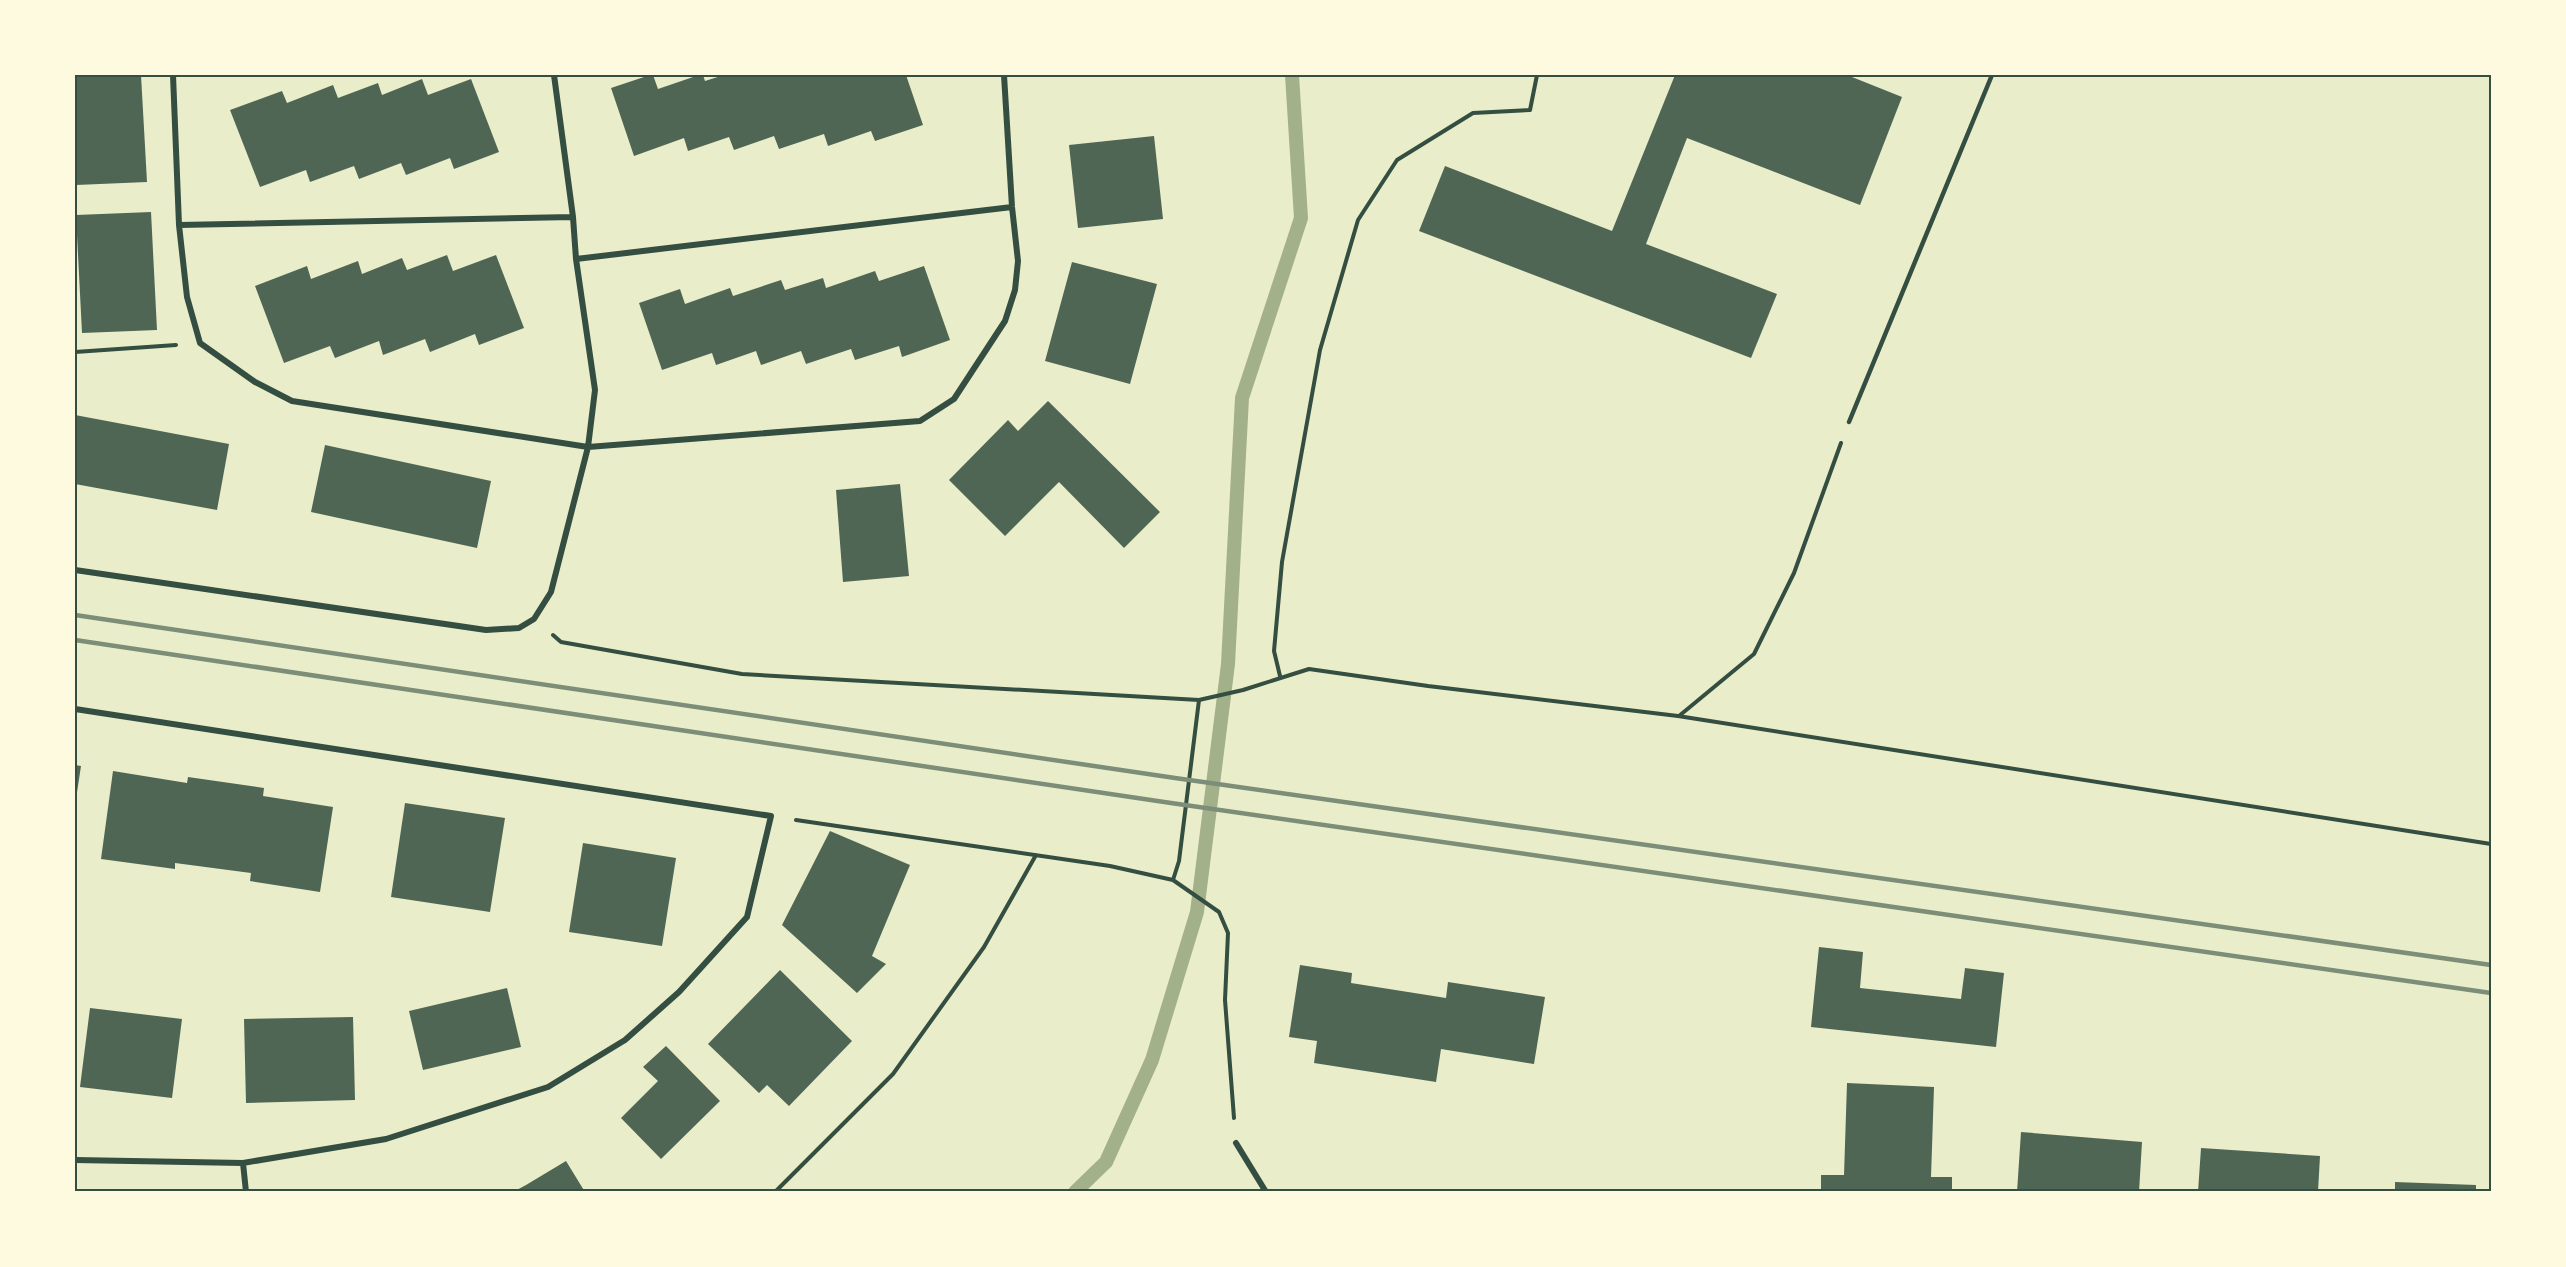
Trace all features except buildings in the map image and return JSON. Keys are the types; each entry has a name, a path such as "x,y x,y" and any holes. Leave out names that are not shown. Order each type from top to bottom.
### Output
{"street":[{"path":"172,75 179,225 187,297 200,343 255,382 292,401 588,447 920,421 954,399 1005,321 1015,290 1018,261 1012,207 1004,75"},
{"path":"75,570 486,630 519,628 534,619 551,592 588,447 595,390 576,259 573,216 554,75"},
{"path":"576,259 1012,207"},
{"path":"179,225 573,216"},
{"path":"75,709 771,816 747,916 680,992 625,1040 548,1087 386,1139 243,1164 75,1160"},
{"path":"1236,1143 1266,1192"},
{"path":"243,1164 246,1192"}],"lane":[{"path":"1849,422 1992,75"}],"path":[{"path":"1280,676 1274,651 1282,561 1320,350 1358,220 1398,160 1415,149 1473,113 1530,110 1537,75"},
{"path":"75,352 200,343"},
{"path":"1678,716 1754,654 1794,573 1849,422"},
{"path":"534,619 561,642 742,674 1199,700 1243,690 1280,676 1309,669 1428,686 1678,716 2491,844"},
{"path":"1173,880 1179,861 1199,700"},
{"path":"771,816 1110,866 1173,880 1219,912 1228,933 1225,1000 1236,1143"},
{"path":"775,1192 893,1074 984,947 1036,855"}],"waterway":[{"path":"1075,1192 1106,1162 1152,1060 1197,912 1228,664 1242,398 1301,218 1292,75"}],"railway":[{"path":"75,615 1175,778 2491,965"},
{"path":"75,640 1171,803 2491,993"}]}
